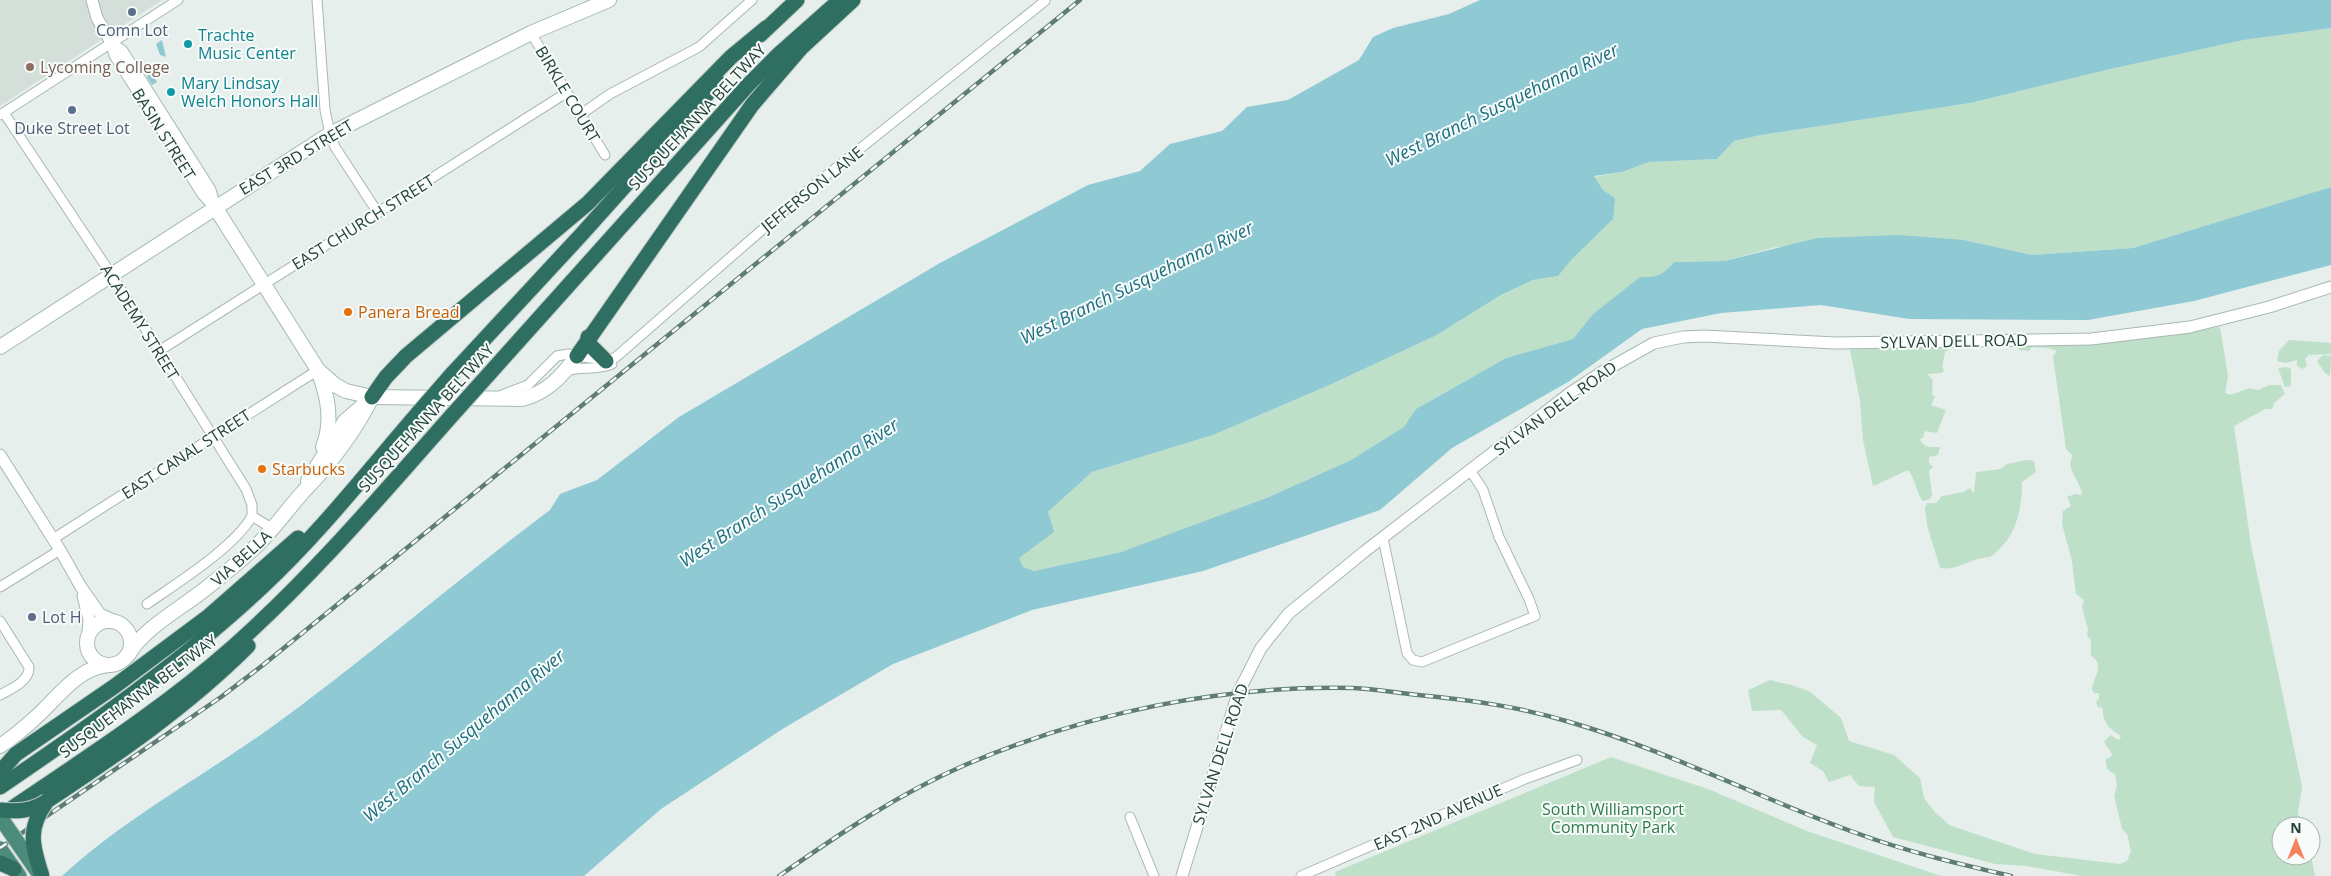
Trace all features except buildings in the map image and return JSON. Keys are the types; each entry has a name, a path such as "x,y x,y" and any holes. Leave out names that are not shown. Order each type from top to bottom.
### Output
{"highway":[{"name":"SUSQUEHANNA BELTWAY","path":"0,787 156,678 221,624 290,560 452,374 588,228 766,28 797,0"},
{"name":"SUSQUEHANNA BELTWAY","path":"0,817 153,711 226,653 322,562 748,85 778,54 840,0"},
{"path":"577,356 588,337 752,105 801,48 853,0"},
{"path":"372,397 386,377 406,356 588,202 731,56 766,28"},
{"path":"588,337 590,345 611,359"},
{"path":"0,772 16,754 115,686 209,616 269,564 366,473"},
{"path":"0,810 22,811 36,808 47,802 150,730 223,670 302,592 372,504"},
{"path":"0,759 16,754"},
{"path":"42,876 35,854 33,831 37,817 47,802"},
{"path":"0,817 42,876"},
{"path":"0,849 11,870"}],"main road":[{"name":"EAST 3RD STREET","path":"0,347 330,134 531,33 609,0"},
{"name":"BASIN STREET","path":"215,207 318,370 334,385 346,391 372,397"},
{"path":"372,397 528,397 546,388 566,371 577,356"},
{"path":"316,465 326,439 328,423 326,391 318,370"},
{"name":"VIA BELLA","path":"303,493 316,465 345,421 372,397"},
{"name":"VIA BELLA","path":"128,654 146,633 172,616 253,550 273,529 324,471 357,427 372,397"},
{"name":"VIA BELLA","path":"118,623 136,626 172,616"},
{"path":"0,746 34,719 69,685 91,669 119,663 128,654 131,639 127,630 118,623 100,623 94,628 88,639 82,663 69,685"},
{"path":"88,639 89,651 94,659 102,664 110,665"}],"street":[{"name":"BASIN STREET","path":"92,0 97,18 112,44 122,51 210,190 215,207"},
{"path":"2,114 178,0"},
{"path":"317,0 325,110 330,134 335,147 378,213"},
{"path":"580,115 610,94 699,47 752,0"},
{"name":"JEFFERSON LANE","path":"566,371 575,368 604,367 614,363 611,359 802,195 1045,1"},
{"name":"BIRKLE COURT","path":"531,33 605,155"},
{"name":"EAST CHURCH STREET","path":"159,351 566,93"},
{"name":"ACADEMY STREET","path":"2,114 111,274 250,496 252,516"},
{"name":"SYLVAN DELL ROAD","path":"1182,876 1234,701 1261,648 1289,613 1570,393 1631,355 1664,340 1704,336 1834,343 2092,339 2190,327 2269,307 2331,287"},
{"path":"487,398 517,391 528,385 557,356 563,354 611,359"},
{"name":"EAST CANAL STREET","path":"53,539 318,370"},
{"path":"0,455 81,587 100,614 118,623"},
{"path":"1383,538 1407,652 1417,662 1535,616 1529,599 1499,537 1483,490 1470,470"},
{"path":"147,604 192,574 235,536 252,516 273,529"},
{"path":"0,587 60,550"},
{"path":"81,587 88,615 88,639"},
{"path":"0,621 29,667 29,672 25,680 0,696"},
{"name":"EAST 2ND AVENUE","path":"1301,876 1525,779 1577,760"},
{"path":"1130,817 1154,876"}],"shaded area":[{"name":"Lycoming College","path":"0,0 162,0 0,106"}],"green space":[{"path":"2331,28 2331,187 2133,248 2032,255 1964,240 1776,247 1725,261 1674,262 1667,271 1592,315 1573,339 1506,358 1416,409 1405,427 1351,460 1269,497 1121,552 1034,571 1023,567 1018,558 1053,532 1048,512 1092,472 1213,435 1325,387 1435,336 1501,295 1533,280 1558,276 1615,198 1603,190 1593,177 1622,172 1649,162 1717,159 1734,141 1761,135 1970,103 2115,68 2244,40"},
{"path":"2220,327 2228,376 2225,393 2230,395 2250,388 2258,390 2269,385 2281,385 2285,394 2274,403 2272,409 2265,409 2234,426 2251,545 2302,786 2299,816 2271,816 2271,866 2313,866 2315,876 2082,876 2026,866 1995,864 1893,837 1874,802 1875,787 1859,786 1850,775 1829,782 1823,771 1810,763 1817,745 1803,737 1781,710 1752,711 1748,690 1770,680 1809,691 1841,718 1849,741 1894,755 1920,778 1924,798 1949,825 2035,854 2120,864 2127,861 2131,851 2127,834 2122,829 2114,795 2117,786 2115,774 2109,770 2106,764 2106,759 2112,756 2104,742 2110,735 2119,740 2121,736 2110,728 2105,721 2103,708 2098,707 2096,702 2099,698 2099,693 2094,693 2092,689 2098,671 2098,663 2091,656 2091,640 2087,636 2088,629 2082,607 2084,600 2076,594 2072,561 2062,524 2063,511 2071,506 2067,497 2075,494 2082,495 2072,470 2071,461 2073,456 2066,449 2053,356 2057,351 2048,348 2032,347 2029,351 2020,350 2015,347 2024,344 2161,335"},
{"path":"2289,340 2331,343 2331,354 2309,355 2305,359 2307,366 2303,369 2297,366 2297,360 2286,363 2277,361 2279,351"},
{"path":"1964,345 1970,349 1953,347 1945,352 1942,367 1944,370 1942,373 1927,374 1933,380 1932,394 1935,397 1931,405 1946,410 1937,433 1924,431 1924,437 1920,439 1921,442 1930,447 1940,447 1938,455 1929,457 1929,463 1933,467 1929,471 1932,495 1930,499 1923,501 1908,470 1873,486 1863,440 1860,401 1850,350 1852,348"},
{"path":"2323,355 2331,356 2330,376 2325,373 2317,361"},
{"path":"2286,367 2291,369 2291,386 2285,387 2278,368"},
{"path":"2027,460 2034,461 2036,472 2022,482 2021,504 2015,524 2006,542 1990,557 1978,559 1953,568 1940,568 1927,525 1925,508 1927,503 1936,503 1942,496 1963,492 1970,488 1974,494 1976,472 2001,469 2007,464"},
{"name":"South Williamsport Community Park","path":"1611,757 1708,789 1807,831 1941,876 1336,876 1335,872"}],"water":[{"name":"West Branch Susquehanna River","path":"1480,0 2331,0 2331,28 2244,40 2115,68 1970,103 1761,135 1734,141 1717,159 1649,162 1622,172 1594,176 1603,190 1615,198 1613,219 1572,259 1558,276 1533,280 1501,295 1435,336 1325,387 1213,435 1092,472 1048,512 1054,532 1019,558 1023,567 1034,571 1121,552 1269,497 1351,460 1404,427 1416,409 1506,358 1573,339 1592,315 1640,277 1659,275 1674,262 1725,261 1817,238 1899,235 1964,240 2032,255 2133,248 2331,187 2331,265 2194,301 2088,320 1909,319 1821,305 1721,313 1642,329 1568,382 1452,448 1380,510 1203,571 1032,610 893,664 784,728 661,809 584,876 62,876 86,855 137,817 243,747 305,703 550,510 560,494 597,480 679,417 940,263 1088,185 1140,171 1170,144 1222,131 1247,107 1288,100 1359,60 1373,37 1393,28 1449,14"},
{"path":"162,40 166,57 160,55 156,44"},
{"path":"153,67 157,73 154,77 157,82 152,85 147,77 149,70"}],"railway":[{"path":"0,848 221,697 263,665 1080,0"},
{"path":"779,876 892,802 940,776 1011,747 1106,717 1155,706 1253,691 1303,688 1378,690 1477,702 1516,708 1554,717 1646,748 1823,821 1896,846 2011,876"}],"place":[{"name":"Comn Lot","path":"132,12"},
{"name":"Trachte Music Center","path":"188,44"},
{"name":"Lycoming College","path":"30,67"},
{"name":"Mary Lindsay Welch Honors Hall","path":"171,92"},
{"name":"Duke Street Lot","path":"72,110"},
{"name":"Panera Bread","path":"348,312"},
{"name":"Starbucks","path":"262,469"},
{"name":"Lot H","path":"32,617"}]}
